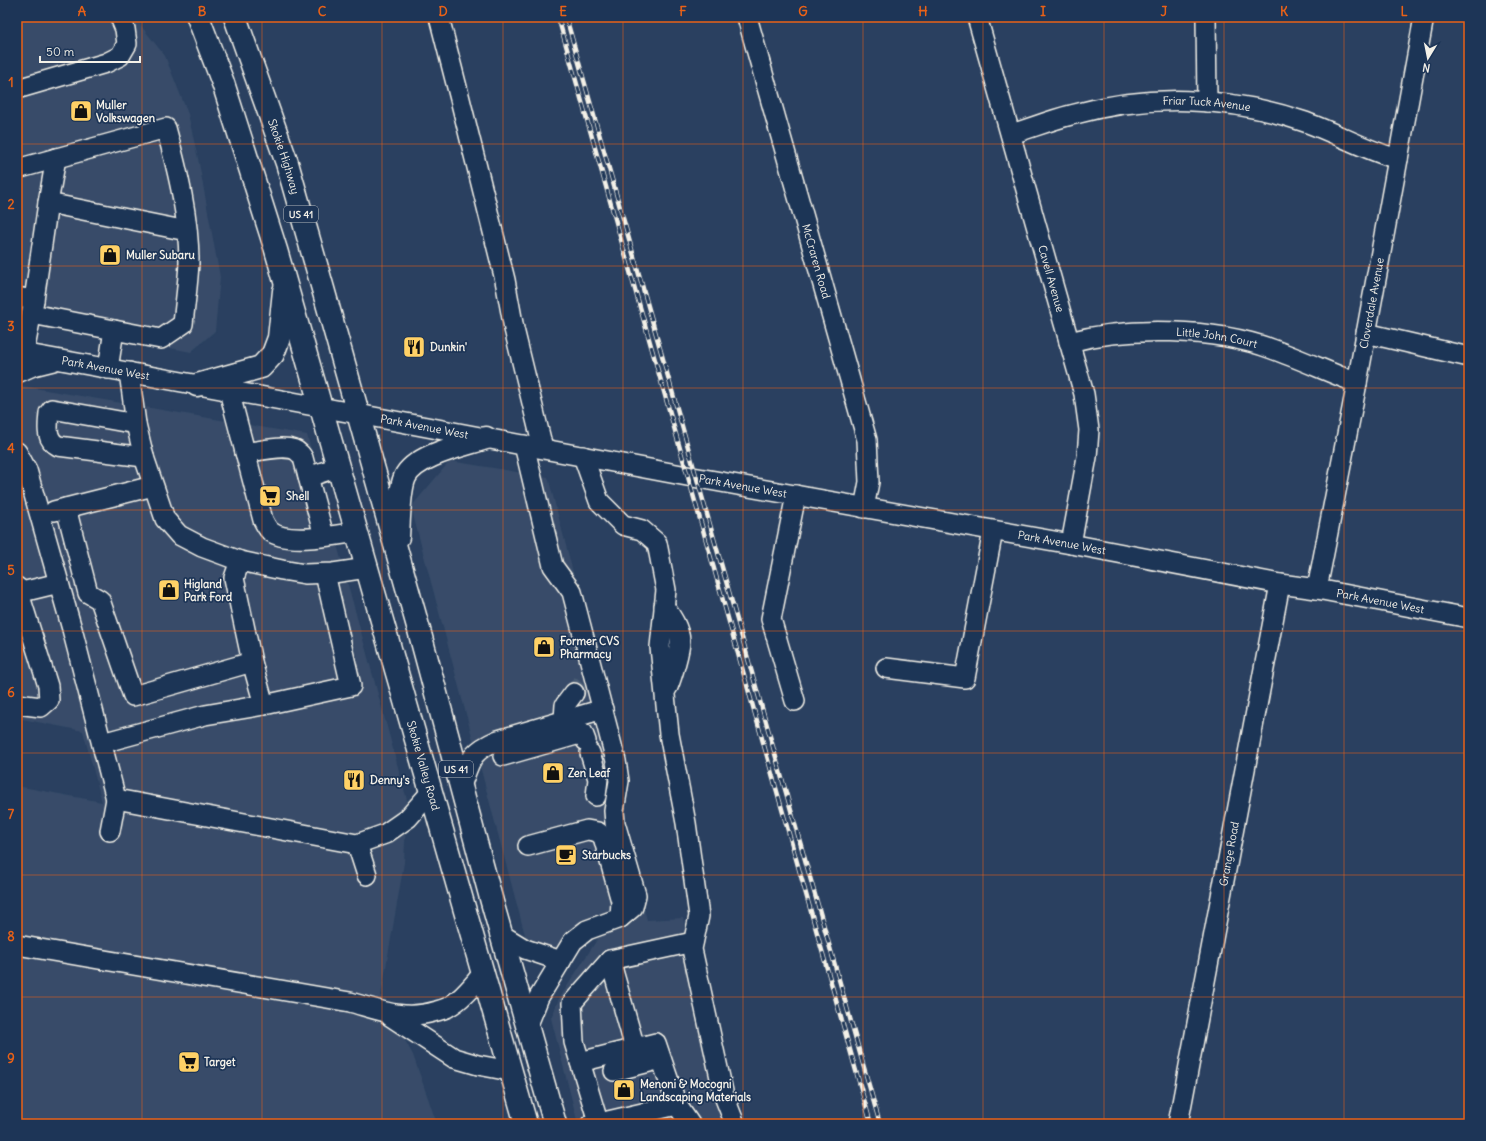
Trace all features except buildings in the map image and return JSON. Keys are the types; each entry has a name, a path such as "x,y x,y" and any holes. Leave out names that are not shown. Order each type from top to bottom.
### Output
{"highway":[{"name":"US 41","path":"198,17 223,83 285,280 322,407"},
{"name":"Skokie Highway","path":"235,17 287,163 358,414"},
{"path":"197,385 261,367 273,354 279,338 285,280"},
{"name":"Skokie Valley Road","path":"322,407 526,1124"},
{"name":"US 41","path":"358,414 555,1124"},
{"path":"397,552 402,491 405,477 413,466 424,459 486,438"}],"street":[{"path":"17,89 106,63 120,56 127,44 125,29 120,17"},
{"path":"438,17 505,280 514,328 543,448"},
{"name":"McCraren Road","path":"747,17 867,440 869,482 864,508"},
{"name":"Cavell Avenue","path":"977,17 1084,394 1089,430 1087,457 1071,544"},
{"path":"1206,17 1207,102"},
{"name":"Cloverdale Avenue","path":"1317,589 1357,383 1424,17"},
{"name":"Friar Tuck Avenue","path":"1011,134 1072,115 1121,104 1166,101 1207,102 1238,105 1302,121 1326,130 1377,154 1398,159"},
{"path":"17,169 166,128 174,156 185,208 187,231 189,263 183,324 161,339 114,330 28,304"},
{"path":"21,353 28,304 56,158"},
{"path":"48,203 187,231"},
{"path":"108,368 114,330"},
{"name":"Little John Court","path":"1069,342 1083,338 1136,332 1196,333 1252,343 1272,349 1357,383"},
{"path":"1366,332 1469,357"},
{"name":"Park Avenue West","path":"21,353 1469,618"},
{"path":"17,373 33,366 59,360"},
{"path":"129,372 136,424 144,457 165,519 179,535 202,547 240,561 305,574 325,574 367,568"},
{"path":"229,391 263,520 270,531 280,536 293,538 357,532"},
{"path":"136,424 52,409 49,413 48,432 52,442 58,446 144,457"},
{"path":"524,445 553,566 572,592 583,681 603,709 616,761 619,781 614,811 615,823 636,895 633,907 620,918 587,930 573,941 539,997 527,1027"},
{"path":"245,453 282,448 292,449 299,452 303,458 324,536"},
{"path":"17,452 22,473 40,514 116,798 110,831"},
{"path":"583,456 599,501 623,525 642,530 657,543 666,590 660,647 669,734 686,823 699,916 692,949 724,1096 735,1124"},
{"path":"308,477 338,467"},
{"path":"40,514 153,486"},
{"path":"795,701 771,619 796,495"},
{"path":"66,508 88,592 100,600 133,696 252,662"},
{"path":"886,668 965,678 993,531"},
{"path":"240,561 234,578 252,662 264,705"},
{"path":"102,742 205,715 264,705 351,686 325,574"},
{"path":"17,588 22,592 59,583"},
{"name":"Grange Road","path":"1178,1124 1280,584"},
{"path":"17,588 48,686 48,700 41,707 17,704"},
{"path":"564,720 565,705 583,681"},
{"path":"461,786 473,756 484,746 498,740 603,709"},
{"path":"503,756 583,734 598,779 596,796"},
{"path":"116,798 357,844 384,834 408,818 431,792"},
{"path":"528,846 587,830 598,832 603,837 621,900 620,918"},
{"path":"357,844 367,875"},
{"path":"502,935 525,949 561,962"},
{"path":"690,1124 666,1113 601,1123 596,1115 587,1072 574,1042 572,1003 610,960 694,942"},
{"path":"17,945 350,1002 384,1012 408,1016 428,1013 449,1007 466,992 483,973"},
{"path":"610,960 635,1048"},
{"path":"384,1012 454,1058 478,1066 510,1071"},
{"path":"587,1072 635,1048 656,1043 661,1059 666,1113"},
{"path":"614,1071 661,1059"}],"shaded area":[{"path":"17,17 137,17 142,27 165,56 188,114 199,163 220,277 215,331 191,352 17,318"},
{"path":"17,385 307,435 407,800 404,863 381,996 413,1055 437,1124 17,1124 17,786 102,802 83,731 17,718"},
{"path":"450,461 548,477 629,785 621,820 647,920 683,918 730,1124 578,1124 551,1018 559,999 600,935 530,954 411,507"}],"tunnel":[{"path":"574,693 582,683"}],"railway":[{"path":"558,17 871,1124"},
{"path":"566,17 880,1124"}],"place":[{"name":"Muller Volkswagen","path":"81,111"},
{"name":"Muller Subaru","path":"110,255"},
{"name":"Dunkin'","path":"414,347"},
{"name":"Shell","path":"270,496"},
{"name":"Higland Park Ford","path":"169,590"},
{"name":"Former CVS Pharmacy","path":"544,647"},
{"name":"Zen Leaf","path":"553,773"},
{"name":"Denny's","path":"354,780"},
{"name":"Starbucks","path":"566,855"},
{"name":"Target","path":"189,1062"},
{"name":"Menoni & Mocogni Landscaping Materials","path":"624,1090"}]}
